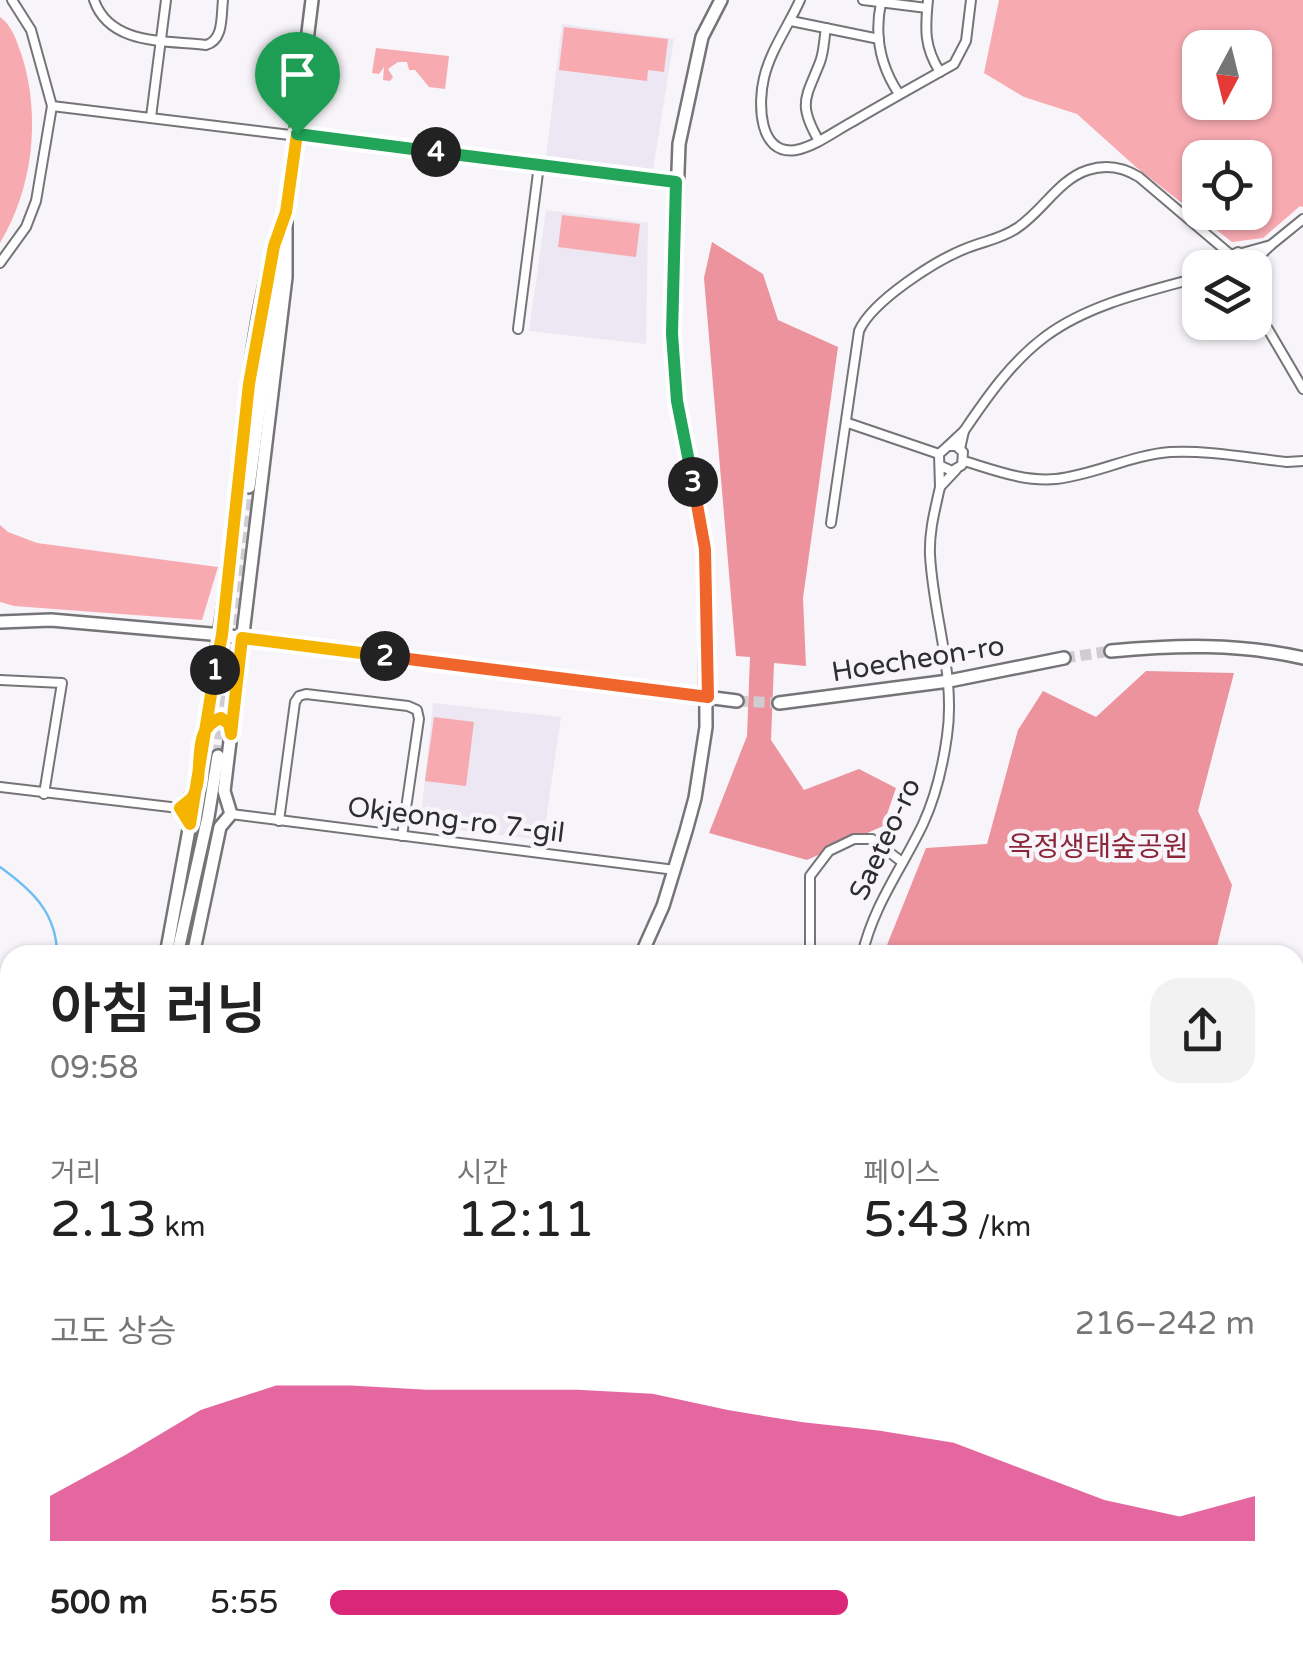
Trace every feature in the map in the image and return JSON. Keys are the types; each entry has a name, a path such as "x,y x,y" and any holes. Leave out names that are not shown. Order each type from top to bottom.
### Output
{"main road":[{"path":"250,487 312,0"},
{"path":"646,945 675,870 695,798 708,697 705,549 677,401 672,334 679,144 702,37 721,0"},
{"path":"168,945 222,635 249,384 274,246 286,212"},
{"path":"195,945 220,827 287,266 286,212"},
{"path":"235,518 246,527 256,519"},
{"path":"0,622 52,620 222,635 736,700"},
{"path":"1110,651 1174,645 1240,647 1303,658"},
{"name":"Hoecheon-ro","path":"779,703 949,682 1064,658"},
{"path":"204,731 221,718 229,724 231,734"},
{"path":"179,945 218,756"},
{"path":"220,827 231,814 224,791"},
{"path":"190,824 180,808 194,792"}],"street":[{"path":"0,263 26,227 36,201 52,106 31,30 12,0"},
{"path":"94,0 101,16 116,30 161,40 214,43 223,0"},
{"path":"151,117 166,0"},
{"path":"800,0 764,77 761,105 764,129 774,144 784,150 818,141 954,64 966,41 971,0"},
{"path":"862,0 927,4 924,36 940,72"},
{"path":"881,3 879,39 888,76 899,94"},
{"path":"791,21 879,39"},
{"path":"818,141 806,119 806,96 820,63 826,28"},
{"path":"52,106 676,182"},
{"path":"518,329 539,164"},
{"path":"831,523 859,331 875,306 955,254 998,239 1020,226 1085,170 1128,170 1212,250"},
{"path":"1267,250 1303,220"},
{"path":"1253,250 1272,245"},
{"path":"939,454 964,431 1004,377 1046,336 1092,310 1182,282"},
{"path":"1272,336 1303,389"},
{"path":"848,423 939,454"},
{"path":"964,431 960,449 964,461"},
{"path":"948,446 960,449"},
{"path":"964,461 1014,476 1041,479 1074,476 1165,453 1303,461"},
{"path":"939,454 940,466 947,471 956,470"},
{"path":"940,487 964,461"},
{"name":"Saeteo-ro","path":"865,945 877,906 923,823 948,734 949,682 930,551 940,466"},
{"path":"0,680 62,683 44,794"},
{"path":"279,821 296,698 306,694 408,706 417,710 419,719 402,836"},
{"path":"0,787 180,808"},
{"name":"Okjeong-ro 7-gil","path":"231,814 675,870"},
{"path":"810,945 810,876 829,851 854,839 872,839 902,862"}],"shaded area":[{"path":"999,0 1303,0 1303,207 1263,238 1232,242 1217,230 1272,230 1272,140 1182,140 1182,203 1077,114 1024,97 984,73"},
{"path":"0,17 11,29 22,56 32,128 20,199 0,243"},
{"path":"562,24 674,39 653,170 546,157"},
{"path":"564,27 668,39 664,72 648,70 647,81 559,70"},
{"path":"376,48 449,56 445,89 429,87 415,70 409,70 407,62 398,62 388,69 393,77 383,80 384,67 379,74 372,73"},
{"path":"546,210 648,223 646,344 529,331"},
{"path":"562,215 640,224 636,257 558,247"},
{"path":"0,525 37,543 218,567 202,620 0,602"},
{"path":"433,703 561,717 543,840 420,826"},
{"path":"434,717 474,722 466,786 425,781"}],"green space":[{"path":"712,242 763,274 778,320 838,347 803,598 806,666 774,663 771,740 804,790 859,769 896,788 883,826 807,860 709,833 747,736 750,657 736,656 704,278"},
{"name":"옥정생태숲공원","path":"1146,671 1234,673 1198,811 1232,885 1217,945 887,945 926,848 987,844 1018,730 1043,691 1096,717"}],"waterway":[{"path":"0,867 41,904 53,927 56,945"}],"tunnel":[{"path":"218,756 249,487"},
{"path":"1064,658 1111,651"},
{"path":"737,701 779,703"}],"route":[{"path":"297,134 286,212 274,246 249,384 222,635 204,731 190,824 180,808 194,792 204,731 221,718 229,724 231,734 242,638 708,697 705,549 677,401 672,334 676,182 297,134"}]}
